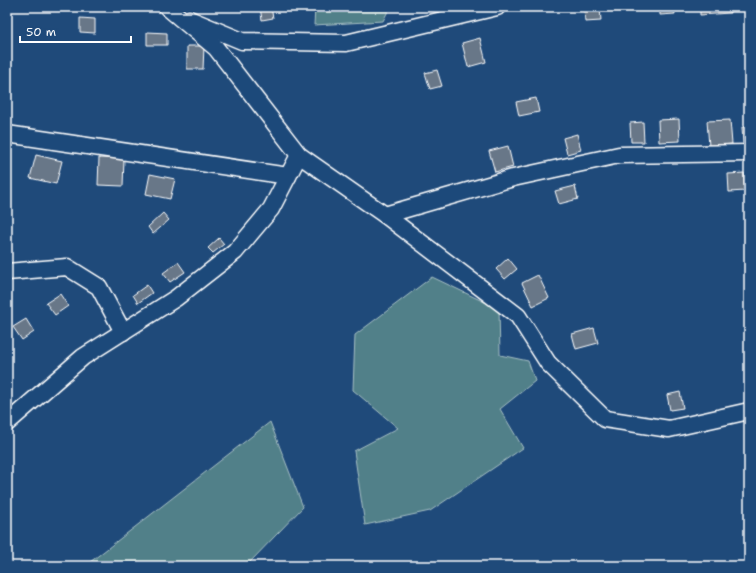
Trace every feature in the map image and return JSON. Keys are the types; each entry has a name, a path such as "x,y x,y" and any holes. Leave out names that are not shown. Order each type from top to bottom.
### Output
{"street":[{"path":"171,10 242,40 346,43 497,7"},
{"path":"171,10 216,48 299,155 385,215 518,316 548,363 605,419 670,429 749,411"},
{"path":"7,134 288,176"},
{"path":"385,215 513,178 619,155 749,153"},
{"path":"7,423 83,358 176,298 235,252 271,209 299,155"},
{"path":"7,272 67,267 99,287 123,332"}],"green space":[{"path":"315,7 390,7 383,21 314,25"},
{"path":"432,277 499,309 500,355 528,361 535,381 500,409 523,448 430,511 365,525 354,451 398,428 353,390 355,335"},
{"path":"270,422 303,507 250,562 251,566 85,566"}],"building":[{"path":"260,7 271,7 273,18 262,20"},
{"path":"584,7 600,7 601,21 585,22"},
{"path":"660,7 674,7 675,14 660,15"},
{"path":"700,7 729,7 730,13 700,15"},
{"path":"80,18 95,19 95,33 80,32"},
{"path":"147,32 167,33 167,45 147,45"},
{"path":"480,38 486,62 468,67 462,43"},
{"path":"187,46 204,46 203,69 187,69"},
{"path":"437,70 442,86 430,89 425,73"},
{"path":"536,98 539,112 519,116 516,102"},
{"path":"679,119 680,141 659,142 658,120"},
{"path":"730,120 732,144 709,146 707,121"},
{"path":"643,122 644,142 631,142 630,123"},
{"path":"742,127 749,127 749,143 743,143"},
{"path":"577,134 581,150 567,154 563,138"},
{"path":"508,146 513,167 495,172 489,151"},
{"path":"36,155 62,161 56,184 30,178"},
{"path":"99,158 124,159 123,186 98,185"},
{"path":"744,173 745,191 729,192 728,174"},
{"path":"150,174 175,179 170,199 146,194"},
{"path":"575,186 578,199 559,204 555,191"},
{"path":"163,213 169,220 153,234 148,227"},
{"path":"219,238 224,244 213,253 208,248"},
{"path":"508,258 517,269 505,279 496,269"},
{"path":"178,262 185,272 170,282 163,273"},
{"path":"538,275 549,298 533,306 522,283"},
{"path":"147,285 152,293 138,303 133,295"},
{"path":"60,294 68,306 55,315 46,303"},
{"path":"26,319 34,332 22,340 13,327"},
{"path":"594,328 598,343 576,349 572,334"},
{"path":"680,392 683,408 670,410 667,395"}]}
